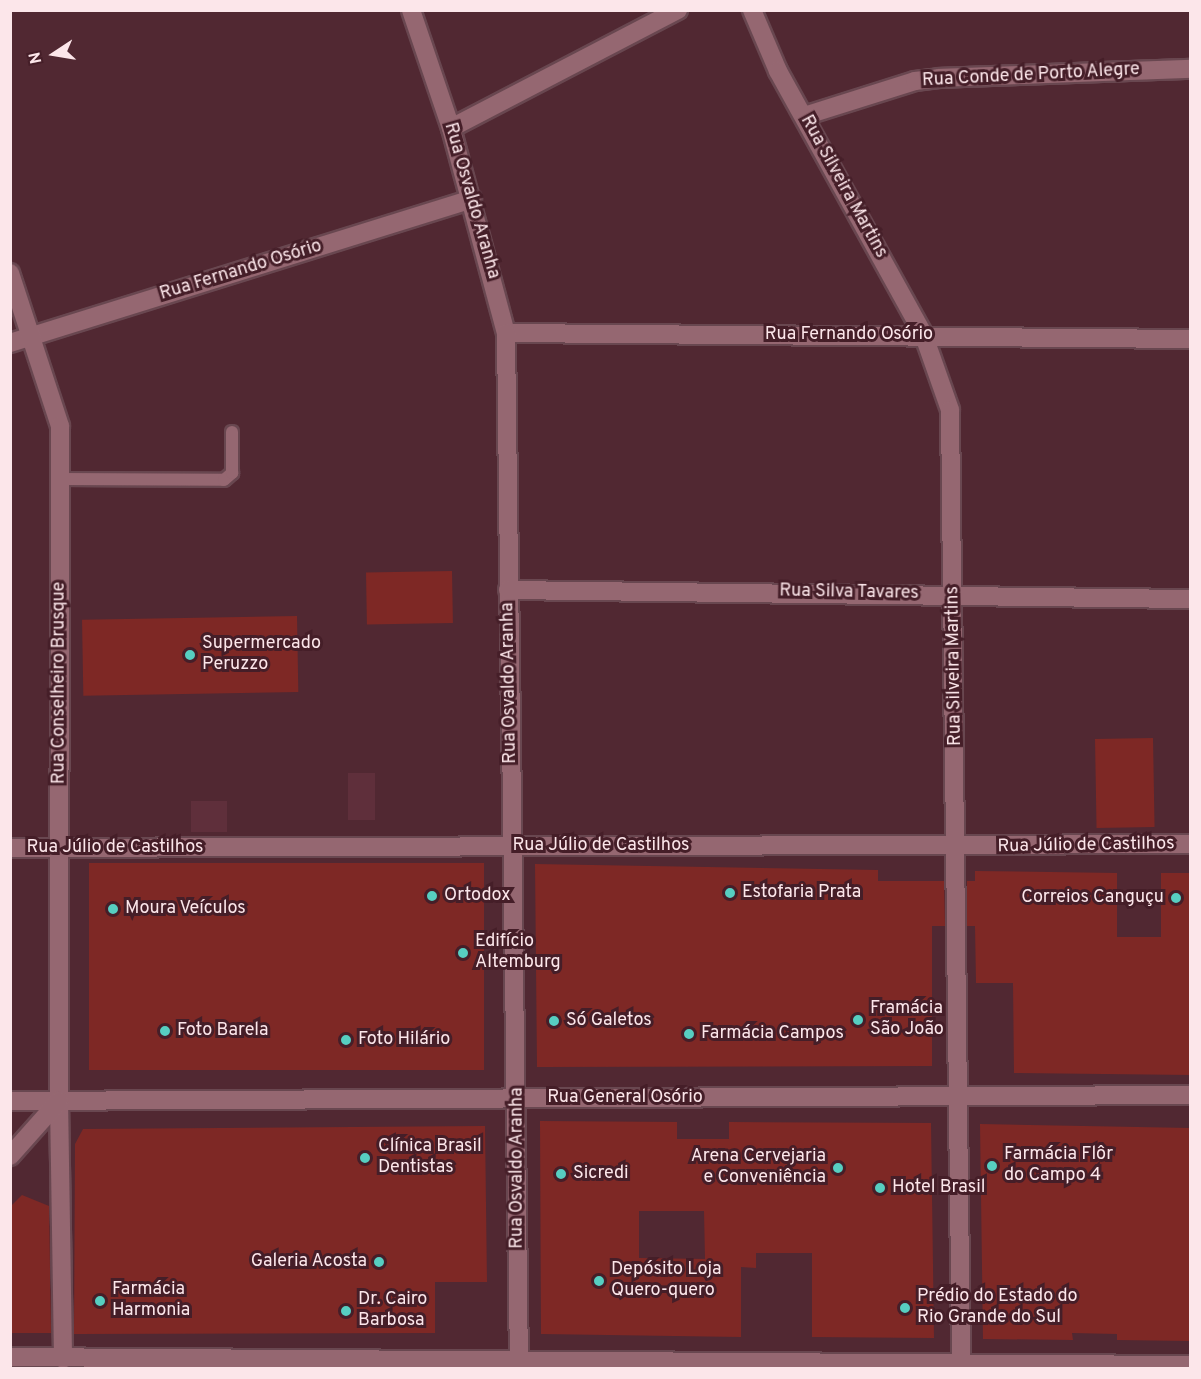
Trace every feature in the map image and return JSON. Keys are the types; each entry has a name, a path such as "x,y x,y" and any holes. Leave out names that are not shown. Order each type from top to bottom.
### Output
{"street":[{"name":"Rua Osvaldo Aranha","path":"411,10 451,128 507,333 508,590 518,1098 519,1363"},
{"path":"451,128 678,10"},
{"name":"Rua Silveira Martins","path":"752,10 778,71 924,336 950,410 954,594 961,1365"},
{"name":"Rua Conde de Porto Alegre","path":"804,116 915,81 939,78 1191,69"},
{"name":"Rua Fernando Osório","path":"10,343 472,199"},
{"name":"Rua Conselheiro Brusque","path":"10,273 60,426 58,1101 63,1364"},
{"name":"Rua Fernando Osório","path":"507,333 1191,339"},
{"name":"Rua Silva Tavares","path":"508,590 954,594 1191,599"},
{"name":"Rua Júlio de Castilhos","path":"10,848 512,846 956,848 1191,844"},
{"name":"Rua General Osório","path":"10,1101 1191,1095"},
{"path":"10,1156 58,1101"},
{"path":"10,1357 63,1364 1191,1365"}],"lane":[{"path":"60,480 224,480 232,472 232,432"}],"shaded area":[{"path":"348,773 375,773 375,820 348,820"},
{"path":"191,801 227,801 227,832 191,832"}],"building":[{"path":"452,571 453,623 367,624 366,573"},
{"name":"Supermercado Peruzzo","path":"297,616 298,692 83,696 82,620"},
{"path":"1153,738 1155,827 1097,828 1095,739"},
{"path":"89,863 484,863 484,1070 89,1070"},
{"path":"535,864 878,870 878,881 944,881 945,926 932,926 932,1066 537,1067"},
{"path":"975,871 1117,873 1117,937 1161,937 1161,873 1191,873 1191,1075 1014,1073 1013,983 976,983 975,926 967,926 967,881 975,881"},
{"path":"540,1121 677,1122 677,1139 729,1139 729,1122 931,1123 934,1338 812,1337 812,1253 756,1253 756,1268 741,1267 741,1337 541,1334","holes":["639,1211 704,1211 705,1259 639,1258"]},
{"path":"980,1124 1191,1128 1191,1341 1117,1340 1117,1334 1072,1333 1073,1340 983,1339"},
{"path":"485,1126 487,1282 435,1282 435,1333 74,1334 75,1144 83,1129"},
{"path":"22,1195 49,1206 51,1333 10,1333 10,1207"}],"place":[{"name":"Supermercado Peruzzo","path":"190,655"},
{"name":"Estofaria Prata","path":"730,893"},
{"name":"Ortodox","path":"432,896"},
{"name":"Correios Canguçu","path":"1176,898"},
{"name":"Moura Veículos","path":"113,909"},
{"name":"Edifício Altemburg","path":"463,953"},
{"name":"Framácia São João","path":"858,1020"},
{"name":"Só Galetos","path":"554,1021"},
{"name":"Foto Barela","path":"165,1031"},
{"name":"Farmácia Campos","path":"689,1034"},
{"name":"Foto Hilário","path":"346,1040"},
{"name":"Clínica Brasil Dentistas","path":"365,1158"},
{"name":"Farmácia Flôr do Campo 4","path":"992,1166"},
{"name":"Arena Cervejaria e Conveniência","path":"838,1168"},
{"name":"Sicredi","path":"561,1174"},
{"name":"Hotel Brasil","path":"880,1188"},
{"name":"Galeria Acosta","path":"379,1262"},
{"name":"Depósito Loja Quero-quero","path":"599,1281"},
{"name":"Farmácia Harmonia","path":"100,1301"},
{"name":"Prédio do Estado do Rio Grande do Sul","path":"905,1308"},
{"name":"Dr. Cairo Barbosa","path":"346,1311"}]}
